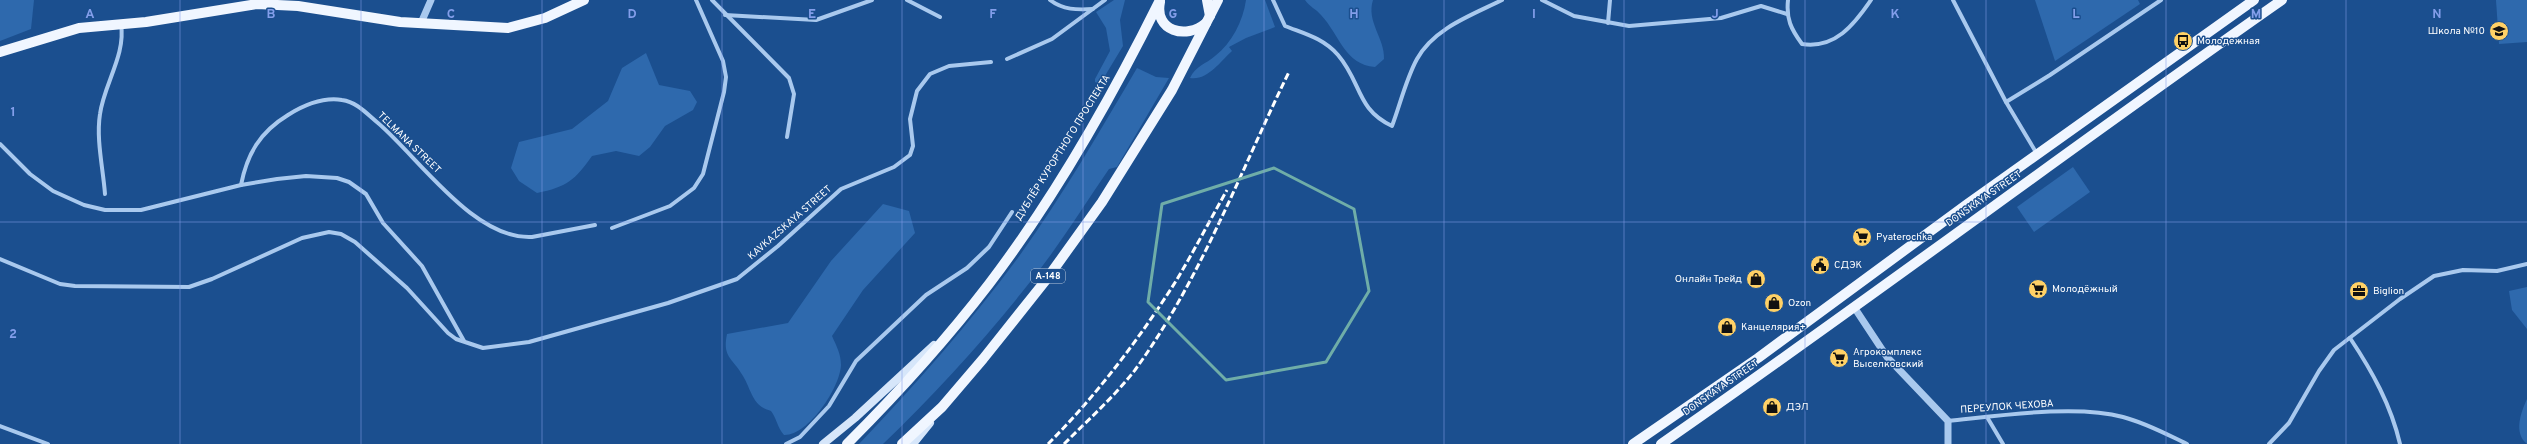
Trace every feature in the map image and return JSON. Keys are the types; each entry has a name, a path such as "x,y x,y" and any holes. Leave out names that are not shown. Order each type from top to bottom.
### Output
{"main road":[{"path":"0,52 79,28 189,16 257,4 277,3 379,19 508,28 540,20 584,0"},
{"path":"1161,0 1161,17 1166,25 1173,31 1182,33 1192,32 1208,19 1207,0"},
{"name":"ДУБЛЁР КУРОРТНОГО ПРОСПЕКТА","path":"847,444 880,411 989,284 1044,206 1127,67 1161,0"},
{"name":"А-148","path":"913,444 1046,280 1102,202 1172,90 1218,0"},
{"name":"DONSKAYA STREET","path":"1633,444 1845,294 1966,205 2038,156 2254,0"},
{"name":"DONSKAYA STREET","path":"1660,444 1854,307 2282,0"},
{"path":"1845,294 1854,307"},
{"path":"823,444 855,418 951,329"},
{"name":"А-148","path":"902,444 942,408"}],"street":[{"path":"422,23 431,0"},
{"path":"612,228 670,206 694,188 705,167 724,92 726,77 723,61 696,0"},
{"path":"712,0 725,15 789,78 794,94 787,137"},
{"path":"725,15 816,20 872,0"},
{"path":"907,0 940,17"},
{"path":"1050,0 1059,6 1074,10 1093,9"},
{"path":"1007,59 1052,39 1105,0"},
{"path":"1273,0 1285,26 1318,38 1338,55 1355,80 1366,108 1378,119 1392,126 1416,60 1424,49 1437,36 1452,26 1502,0"},
{"path":"1542,0 1574,16 1629,26 1712,20 1761,6 1786,14"},
{"path":"1608,23 1610,0"},
{"path":"1788,0 1786,14 1789,24 1802,44 1825,44 1852,26 1871,0"},
{"path":"1953,0 2006,102 2038,156"},
{"path":"2006,102 2050,75 2161,0"},
{"path":"105,194 100,115 103,97 120,47 121,24"},
{"name":"KAVKAZSKAYA STREET","path":"0,259 68,285 102,288 183,287 201,284 302,238 329,232 341,234 356,242 407,288 448,333 464,341 488,348 529,342 668,303 736,279 778,246 841,189 894,167 910,155 913,146 910,119 917,91 930,74 949,66 991,62"},
{"name":"TELMANA STREET","path":"240,185 250,152 261,137 277,121 316,102 343,100 361,109 396,139 454,199 485,225 500,232 522,238 595,225"},
{"path":"0,144 30,174 53,191 84,205 105,210 141,210 240,185 306,176 337,178 360,188 366,194 383,223 422,266 464,341"},
{"path":"786,444 800,437 829,406 856,361 926,294 967,268 989,247 1012,212"},
{"path":"2269,444 2289,423 2319,371 2334,350 2434,276 2463,270 2496,271 2527,264"},
{"name":"ПЕРЕУЛОК ЧЕХОВА","path":"1854,307 1887,357 1948,421 2039,413 2094,413 2121,416 2145,424 2187,444"},
{"path":"2350,338 2364,360 2394,417 2400,444"},
{"path":"1987,417 2003,444"},
{"path":"1948,421 1948,444"},
{"path":"0,426 48,444"}],"highlighted area":[{"path":"1274,168 1354,209 1369,291 1326,362 1226,380 1148,302 1162,204"}],"shaded area":[{"path":"0,0 34,0 31,29 0,41"},
{"path":"1114,0 1125,0 1120,20 1123,46 1100,84 1095,82 1095,79 1110,51 1106,28 1096,12"},
{"path":"1246,0 1265,0 1275,27 1246,38 1229,47 1232,51 1208,74 1202,77 1190,78 1195,71 1212,59 1227,45 1239,24 1245,8"},
{"path":"1305,0 1373,0 1372,16 1384,51 1384,59 1375,67 1356,61 1349,55 1321,15"},
{"path":"2035,0 2138,0 2140,4 2055,61"},
{"path":"2496,0 2527,0 2527,42 2499,44"},
{"path":"646,53 659,85 690,91 697,102 693,110 665,126 650,147 639,156 616,151 592,156 575,177 563,185 547,191 537,193 519,181 511,168 519,142 572,129 608,101 622,68"},
{"path":"1137,68 1156,77 1169,78 1117,167 1109,169 1034,277 999,321 942,384 883,444 859,444 942,352 1020,255 1066,186"},
{"path":"2073,167 2090,192 2034,232 2017,207"},
{"path":"883,204 909,211 915,233 863,290 832,336 837,346 841,365 835,386 829,398 803,428 793,433 784,435 771,411 760,406 756,402 743,376 729,357 726,348 727,334 788,323 831,261"},
{"path":"2527,287 2527,329 2512,310 2509,291"},
{"path":"2527,399 2527,444 2520,434 2519,428 2522,410"}],"railway":[{"path":"1064,444 1110,399 1127,380 1159,335 1200,262 1289,72"},
{"path":"1048,444 1066,426 1100,386 1148,324 1176,281 1227,190"}],"place":[{"name":"Школа №10","path":"2499,31"},
{"name":"Молодежная","path":"2183,41"},
{"name":"Pyaterochka","path":"1862,237"},
{"name":"СДЭК","path":"1820,265"},
{"name":"Онлайн Трейд","path":"1756,279"},
{"name":"Молодёжный","path":"2038,289"},
{"name":"Biglion","path":"2359,291"},
{"name":"Ozon","path":"1774,303"},
{"name":"Канцелярия+","path":"1727,327"},
{"name":"Агрокомплекс Выселковский","path":"1839,358"},
{"name":"ДЭЛ","path":"1772,407"}]}
